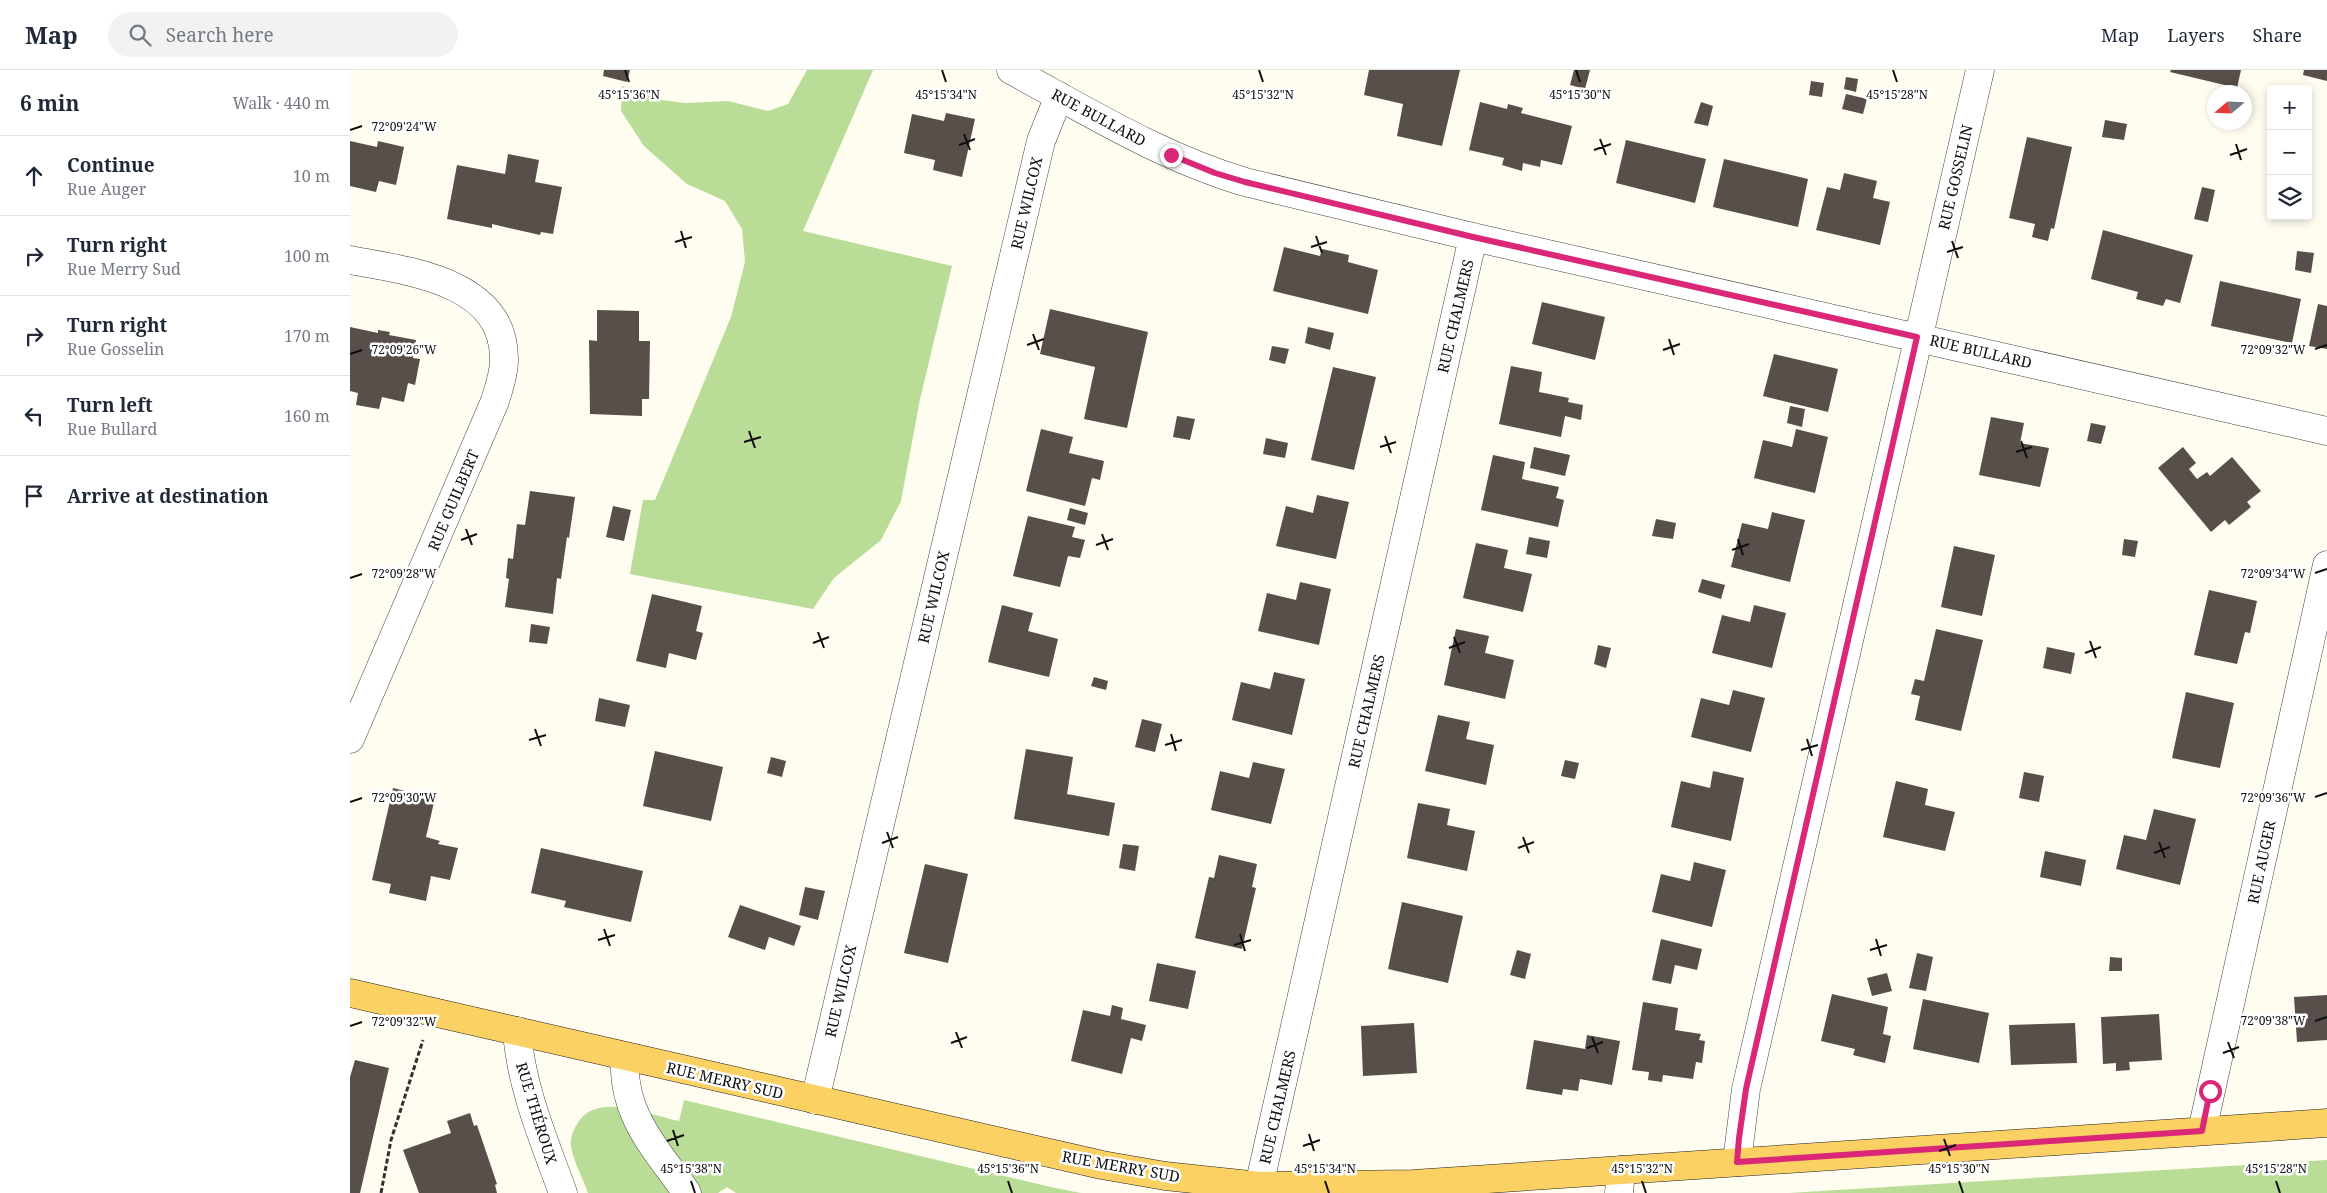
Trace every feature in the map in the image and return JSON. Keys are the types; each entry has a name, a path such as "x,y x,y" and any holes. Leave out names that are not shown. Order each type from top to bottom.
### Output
{"main road":[{"name":"RUE MERRY SUD","path":"350,993 1102,1165 1165,1176 1259,1186 1620,1182 1737,1162 2327,1124"}],"street":[{"name":"RUE BULLARD","path":"1011,70 1171,155 1215,173 1473,237 2327,431"},
{"name":"RUE GOSSELIN","path":"1737,1162 1746,1089 1917,337 1980,70"},
{"name":"RUE WILCOX","path":"815,1100 1041,141 1059,96"},
{"name":"RUE CHALMERS","path":"1259,1186 1473,237"},
{"name":"RUE GUILBERT","path":"350,260 427,274 457,287 475,299 488,313 497,328 504,360 503,375 495,401 350,739"},
{"name":"RUE AUGER","path":"2202,1131 2327,565"},
{"name":"RUE THÉROUX","path":"516,1031 520,1064 528,1094 563,1193"},
{"path":"625,1057 623,1078 629,1105 643,1131 687,1193"}],"path":[{"path":"381,1193 391,1140 421,1051 428,1011"}],"green space":[{"path":"807,70 873,70 803,231 952,266 920,399 901,501 881,540 834,578 813,609 630,574 643,500 655,500 731,317 745,262 742,229 725,201 687,184 644,146 621,111 622,86 662,100 685,103 728,101 768,111 788,104"},
{"path":"684,1100 1081,1193 736,1193 727,1187 718,1193 588,1193 572,1152 571,1139 575,1127 588,1112 599,1108 626,1108 679,1121"},
{"path":"2327,1160 2327,1193 1789,1193 2311,1161"}],"building":[{"path":"604,70 630,70 627,82 603,76"},
{"path":"1369,70 1460,70 1442,146 1397,136 1403,104 1364,95"},
{"path":"1574,70 1590,70 1585,89 1570,85"},
{"path":"2171,70 2241,70 2238,85 2224,85 2170,72"},
{"path":"2304,70 2327,70 2327,81 2303,75"},
{"path":"1846,77 1858,79 1856,92 1844,89"},
{"path":"1811,81 1824,83 1822,97 1809,95"},
{"path":"1846,94 1867,99 1863,114 1842,109"},
{"path":"1480,102 1507,109 1508,104 1523,108 1521,113 1572,126 1562,165 1541,160 1540,167 1523,163 1522,171 1502,165 1504,158 1469,150"},
{"path":"1701,102 1713,106 1708,126 1694,123"},
{"path":"946,113 975,119 962,177 933,170 935,160 904,153 912,114 944,121"},
{"path":"2105,120 2127,124 2124,140 2102,137"},
{"path":"2027,137 2072,147 2054,229 2051,228 2048,241 2032,237 2035,224 2009,218"},
{"path":"1626,140 1706,159 1695,203 1616,183"},
{"path":"350,141 377,147 378,141 404,147 396,185 379,181 376,192 350,186"},
{"path":"508,154 539,160 535,182 562,187 553,234 541,232 540,235 492,224 492,228 447,219 457,165 505,174"},
{"path":"1724,159 1808,179 1798,227 1713,207"},
{"path":"1844,173 1877,181 1873,198 1890,202 1880,245 1816,230 1827,187 1840,190"},
{"path":"2202,187 2215,190 2208,222 2194,219"},
{"path":"2103,230 2193,255 2180,303 2166,299 2163,306 2136,299 2138,292 2091,279"},
{"path":"1284,247 1320,256 1322,249 1349,255 1348,262 1378,270 1368,314 1273,291"},
{"path":"2297,251 2314,253 2311,273 2295,270"},
{"path":"2220,281 2301,299 2292,343 2211,326"},
{"path":"1542,302 1605,317 1595,360 1532,344"},
{"path":"2318,304 2327,306 2327,349 2309,346"},
{"path":"1050,309 1148,332 1127,428 1084,419 1095,367 1040,354"},
{"path":"597,310 639,311 639,341 650,341 649,399 642,399 642,416 590,414 589,340 597,341"},
{"path":"350,327 378,333 378,330 390,332 389,335 416,340 413,358 420,359 415,385 408,383 404,402 382,397 379,409 356,405 358,393 350,391"},
{"path":"1308,327 1334,333 1330,350 1305,343"},
{"path":"1272,346 1289,349 1285,364 1269,360"},
{"path":"1774,354 1838,369 1828,412 1763,396"},
{"path":"1511,366 1542,372 1539,392 1569,398 1568,402 1583,405 1581,420 1565,416 1561,437 1499,424"},
{"path":"1333,367 1376,377 1354,470 1311,460"},
{"path":"1790,406 1805,409 1802,427 1787,423"},
{"path":"1177,416 1195,419 1190,440 1173,437"},
{"path":"1991,417 2024,423 2020,443 2049,448 2040,487 1979,475"},
{"path":"2091,423 2106,426 2101,444 2087,441"},
{"path":"1041,429 1073,437 1069,453 1104,461 1100,480 1092,478 1085,506 1026,491"},
{"path":"1796,429 1828,437 1815,493 1754,478 1763,440 1792,447"},
{"path":"1266,438 1288,443 1285,458 1263,454"},
{"path":"1534,447 1570,455 1565,476 1530,468"},
{"path":"2183,447 2196,463 2189,469 2197,479 2207,472 2210,476 2232,457 2261,491 2247,502 2251,507 2229,525 2225,520 2211,532 2158,468"},
{"path":"1493,455 1525,462 1522,479 1559,487 1556,498 1564,500 1558,527 1481,510"},
{"path":"530,491 575,497 561,579 557,578 553,614 505,607 509,579 506,578 508,558 513,559 517,524 525,525"},
{"path":"1317,495 1349,502 1336,559 1276,546 1286,506 1313,513"},
{"path":"613,506 631,510 624,541 606,537"},
{"path":"1070,508 1088,513 1085,525 1067,520"},
{"path":"1772,512 1805,520 1790,582 1731,567 1742,523 1768,529"},
{"path":"1028,516 1075,527 1072,537 1085,540 1080,558 1068,556 1060,587 1013,576"},
{"path":"1656,519 1676,523 1673,539 1652,536"},
{"path":"1529,537 1550,541 1547,558 1526,554"},
{"path":"2124,539 2138,541 2135,557 2122,555"},
{"path":"1476,543 1508,550 1504,568 1532,574 1523,612 1463,598"},
{"path":"1954,546 1995,555 1982,616 1941,607"},
{"path":"1702,579 1725,585 1721,599 1698,592"},
{"path":"1300,582 1331,589 1319,645 1258,631 1267,593 1296,600"},
{"path":"2209,590 2257,601 2250,633 2245,632 2237,664 2194,655"},
{"path":"652,594 702,606 696,631 703,633 696,660 669,653 666,668 636,661"},
{"path":"1002,605 1033,613 1028,631 1058,639 1049,677 988,662"},
{"path":"1754,605 1786,613 1772,668 1712,653 1722,615 1750,622"},
{"path":"531,624 550,627 547,644 529,642"},
{"path":"1456,629 1489,636 1485,653 1514,660 1505,699 1444,685"},
{"path":"1936,629 1983,640 1961,731 1915,720 1920,696 1911,694 1915,679 1924,681"},
{"path":"1598,645 1611,648 1606,668 1594,664"},
{"path":"2047,647 2075,653 2071,674 2043,668"},
{"path":"1274,672 1305,679 1292,735 1232,720 1241,682 1270,689"},
{"path":"1094,677 1108,681 1106,690 1091,686"},
{"path":"1733,690 1765,698 1751,752 1691,737 1701,698 1729,705"},
{"path":"2186,692 2234,703 2220,768 2172,758"},
{"path":"599,698 630,705 625,727 595,721"},
{"path":"1438,715 1470,722 1466,739 1494,745 1486,785 1425,771"},
{"path":"1142,719 1162,724 1155,752 1135,747"},
{"path":"1026,749 1073,757 1067,794 1115,803 1109,836 1014,819"},
{"path":"655,751 723,767 711,821 643,806"},
{"path":"771,757 786,761 782,777 767,773"},
{"path":"1565,760 1579,763 1575,779 1561,776"},
{"path":"1253,762 1285,769 1271,824 1211,810 1220,771 1249,778"},
{"path":"1713,771 1744,778 1731,841 1671,827 1681,781 1710,788"},
{"path":"2024,772 2044,776 2039,802 2019,798"},
{"path":"1896,781 1928,789 1925,805 1955,812 1945,851 1883,837"},
{"path":"393,788 435,798 426,837 440,841 438,844 458,848 450,880 431,876 426,901 389,893 391,884 372,880"},
{"path":"1418,803 1450,809 1447,825 1475,831 1467,871 1407,858"},
{"path":"2154,809 2196,819 2180,885 2116,869 2124,835 2146,840"},
{"path":"1123,844 1139,846 1135,871 1119,868"},
{"path":"541,848 643,871 631,922 564,907 566,901 531,893"},
{"path":"2045,851 2086,860 2081,886 2040,877"},
{"path":"1219,855 1257,864 1252,887 1256,888 1242,949 1195,938 1209,877 1214,878"},
{"path":"1694,862 1726,870 1712,927 1652,912 1661,874 1690,881"},
{"path":"925,864 968,874 948,963 904,953"},
{"path":"805,887 825,891 818,920 799,915"},
{"path":"1402,902 1463,916 1448,983 1388,969"},
{"path":"740,905 801,926 794,946 769,937 765,950 728,937"},
{"path":"1661,939 1702,949 1697,970 1675,965 1671,984 1652,980"},
{"path":"1517,950 1531,954 1525,979 1510,975"},
{"path":"1917,953 1933,957 1926,991 1909,988"},
{"path":"2110,957 2122,958 2122,971 2109,971"},
{"path":"1157,963 1196,971 1188,1009 1149,1001"},
{"path":"1887,973 1892,991 1872,996 1867,978"},
{"path":"1832,994 1888,1007 1883,1034 1891,1036 1885,1063 1853,1055 1855,1049 1821,1041"},
{"path":"2327,995 2327,1040 2297,1042 2294,997"},
{"path":"1923,999 1989,1013 1979,1063 1913,1049"},
{"path":"1643,1002 1678,1008 1675,1030 1701,1034 1699,1040 1705,1041 1702,1063 1696,1062 1693,1079 1663,1075 1662,1082 1648,1080 1649,1072 1632,1070"},
{"path":"1112,1005 1123,1008 1121,1019 1146,1025 1142,1041 1131,1038 1122,1074 1071,1061 1083,1010 1110,1016"},
{"path":"2159,1014 2162,1060 2129,1062 2130,1070 2116,1071 2116,1063 2103,1064 2101,1017"},
{"path":"1414,1023 1417,1073 1363,1076 1361,1026"},
{"path":"2075,1023 2077,1063 2011,1065 2009,1025"},
{"path":"1587,1035 1620,1041 1612,1085 1580,1079 1578,1091 1563,1089 1562,1095 1526,1089 1534,1040 1585,1049"},
{"path":"355,1060 389,1068 360,1193 350,1193 350,1077"},
{"path":"470,1113 474,1126 477,1125 497,1184 495,1185 497,1193 419,1193 403,1150 451,1133 447,1121"}],"route":[{"path":"1171,155 1193,165 1245,182 1473,237 1917,337 1746,1089 1737,1162 2202,1131 2210,1091"}]}
